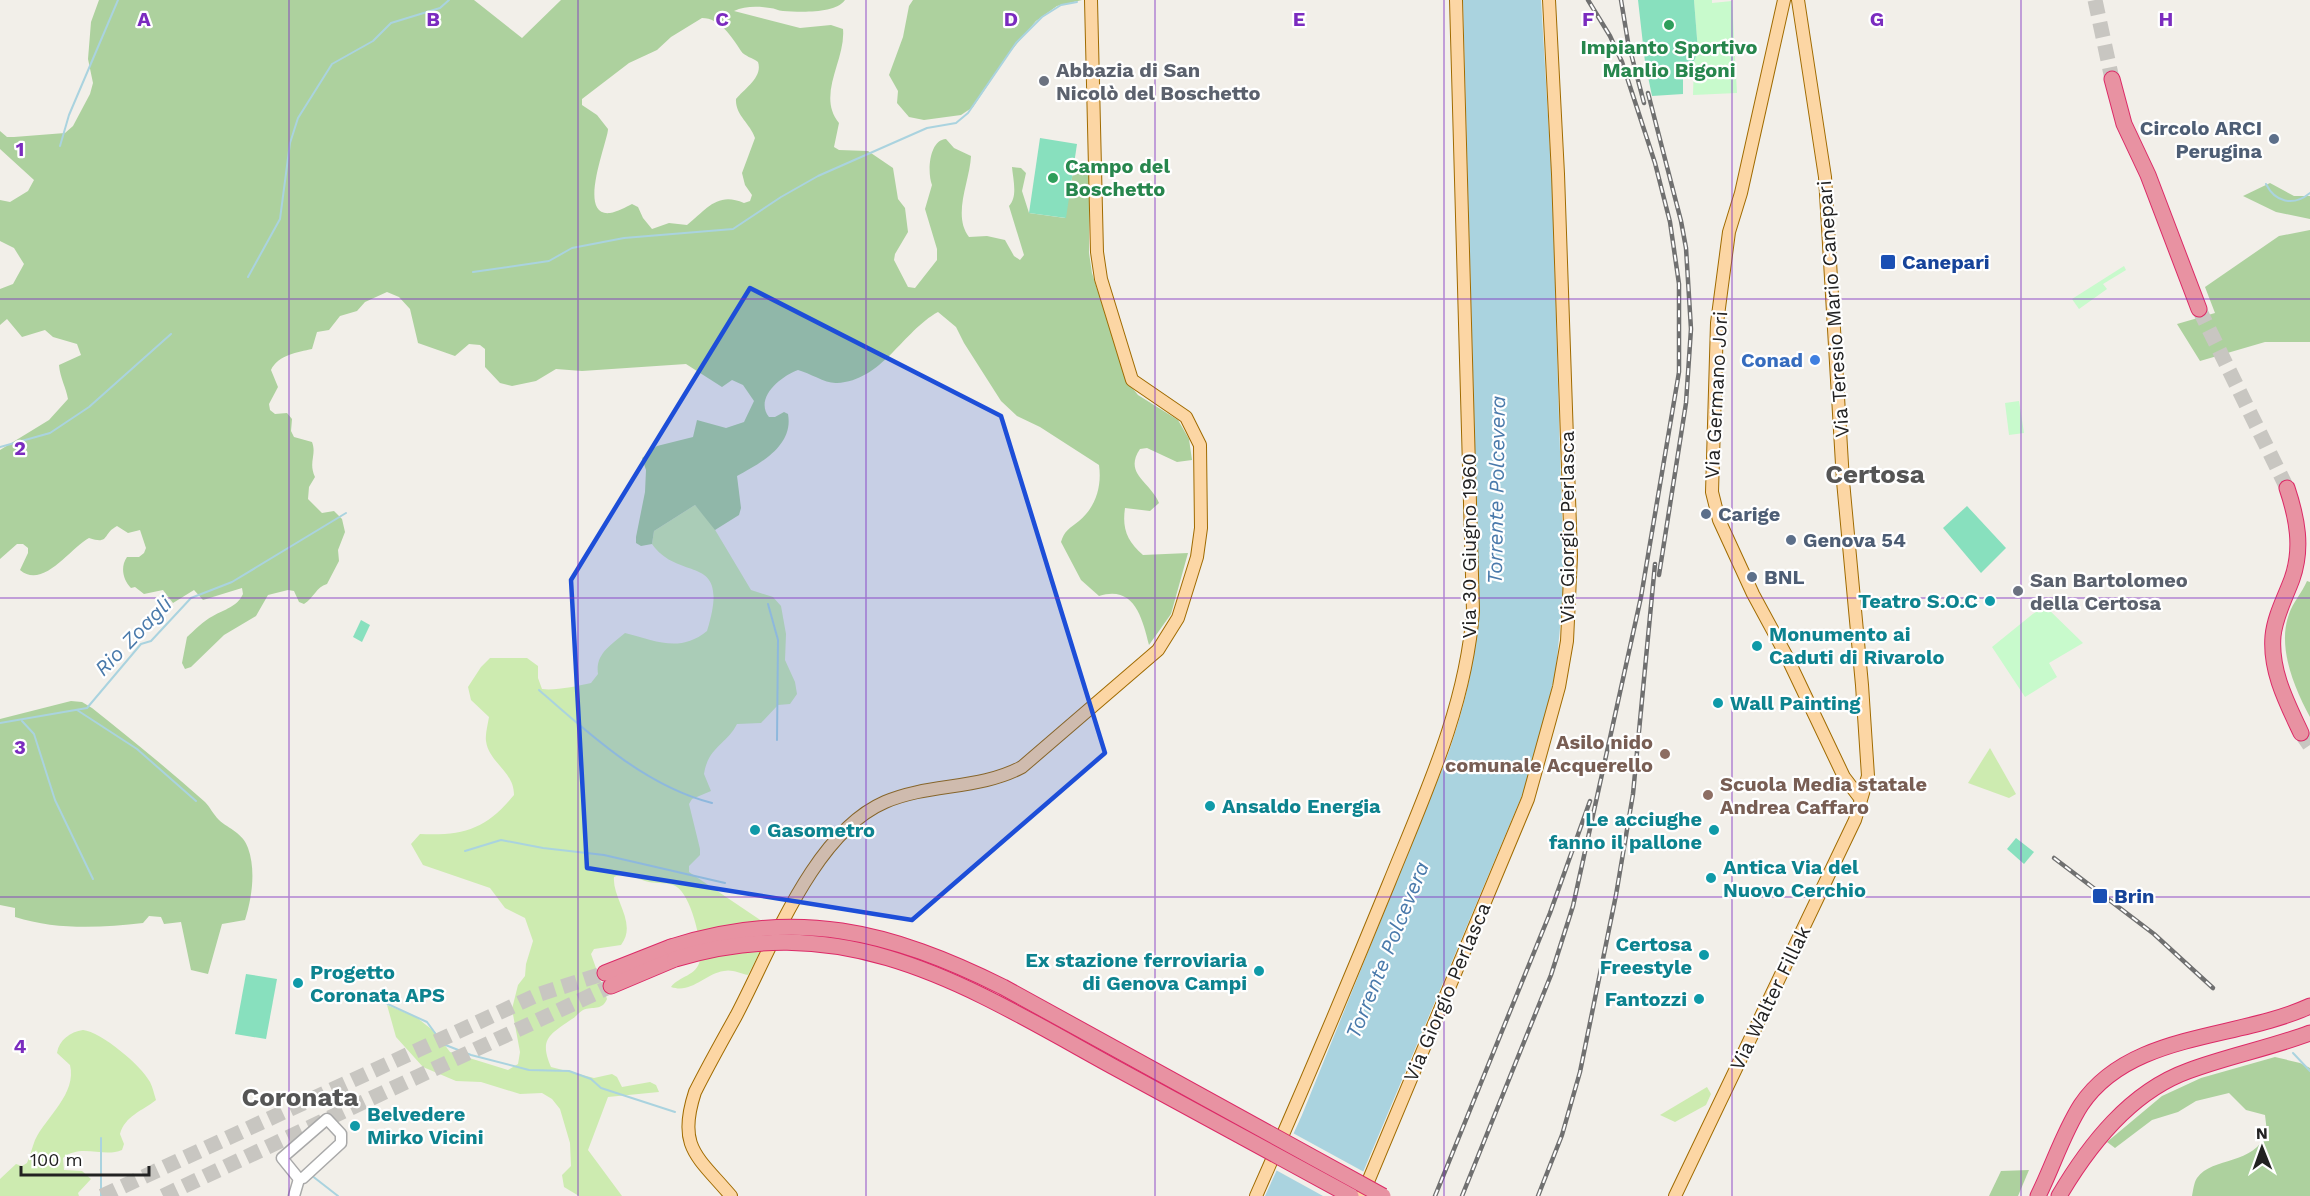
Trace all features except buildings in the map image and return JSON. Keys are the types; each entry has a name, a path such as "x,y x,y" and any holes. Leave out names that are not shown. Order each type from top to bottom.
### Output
{"highway":[{"path":"2112,79 2124,124 2148,175 2199,309"},
{"path":"2287,488 2297,518 2297,558 2292,578 2276,618 2273,649 2278,681 2301,733"},
{"path":"608,979 673,953 747,929 805,927 868,935 918,949 1003,987 1383,1196"},
{"path":"673,953 740,945 800,942 855,948 905,961 974,990 1351,1196"},
{"path":"2038,1196 2081,1105 2103,1079 2118,1067 2150,1053 2264,1023 2310,1006"},
{"path":"2059,1196 2100,1136 2128,1107 2154,1089 2185,1072 2310,1033"}],"main road":[{"path":"731,1196 698,1158 689,1143 687,1118 695,1092 774,938 821,860 850,824 885,802 994,779 1022,767 1158,650 1178,618 1187,591 1197,557 1201,528 1200,445 1186,417 1132,380 1101,279 1097,252 1091,0"},
{"name":"Via 30 Giugno 1960","path":"1256,1196 1326,1036 1435,771 1455,712 1471,641 1473,611 1456,0"},
{"name":"Via Germano Jori","path":"1784,0 1741,193 1729,232 1717,323 1711,459 1712,492 1719,520 1753,594 1786,655 1844,777 1860,798"},
{"name":"Via Teresio Mario Canepari","path":"1798,0 1825,177 1843,481 1868,770 1860,798"},
{"name":"Via Giorgio Perlasca","path":"1362,1196 1528,799 1548,734 1567,641 1571,544 1558,174 1549,4"},
{"path":"1844,777 1856,778 1868,770"},
{"name":"Via Walter Fillak","path":"1676,1196 1845,841 1860,798"}],"street":[{"path":"327,1119 341,1134 341,1143 303,1178 299,1179 282,1158 327,1119"},
{"path":"294,1196 299,1179"}],"highlighted area":[{"path":"750,288 1001,416 1105,753 912,920 587,868 571,580"}],"green space":[{"path":"99,0 474,0 522,38 561,0 845,0 833,8 817,11 781,11 756,7 734,11 800,28 831,25 843,29 843,41 830,101 839,123 834,147 839,150 868,151 893,168 898,199 905,208 908,232 894,260 908,287 915,288 937,260 937,249 925,209 932,185 931,157 940,141 946,139 954,148 971,156 962,208 964,228 969,237 987,236 1005,240 1014,256 1020,260 1024,255 1009,206 1014,193 1012,167 1021,168 1026,173 1022,191 1029,213 1065,218 1074,166 1089,164 1089,253 1092,273 1126,380 1138,395 1178,420 1189,439 1192,460 1177,462 1147,448 1140,449 1136,458 1136,472 1159,503 1150,511 1125,508 1124,522 1129,540 1143,555 1188,553 1171,614 1149,645 1139,614 1128,599 1121,595 1099,596 1081,580 1061,542 1066,532 1085,515 1094,503 1100,481 1099,465 1040,427 1017,416 1001,401 956,327 938,312 925,320 880,365 867,374 853,380 833,383 798,370 777,382 767,395 765,410 769,417 775,417 784,412 788,414 786,436 764,460 737,476 741,508 739,515 715,530 695,505 654,531 652,544 641,546 636,543 636,537 645,492 646,470 642,458 657,446 693,437 697,420 726,428 744,422 754,401 743,385 732,380 722,387 686,364 582,371 556,369 536,381 512,386 500,383 485,367 485,349 480,345 469,344 455,356 418,343 410,309 399,297 387,292 365,302 357,311 340,316 329,330 317,332 312,349 283,358 271,370 278,387 269,404 270,410 275,414 287,413 292,419 291,431 294,437 312,442 314,451 312,467 315,477 309,487 308,499 322,513 334,511 342,519 345,532 338,550 339,561 327,584 304,604 299,602 294,591 288,590 268,595 256,616 224,635 191,667 185,669 182,663 187,637 206,620 237,602 243,594 242,588 203,600 194,590 173,603 163,590 144,594 135,587 131,588 123,573 125,561 127,557 139,557 146,548 140,530 128,533 117,526 103,539 89,538 56,565 38,575 29,575 20,570 28,553 28,548 23,544 17,544 0,559 0,450 49,420 68,399 59,365 81,355 77,344 53,337 45,330 22,337 7,319 0,325 0,289 13,284 24,264 14,248 0,241 0,200 10,202 28,191 34,180 0,149 0,131 7,137 14,137 65,133 73,126 90,94 93,83 88,59 91,22","holes":["702,18 725,29 742,53 758,62 756,77 736,99 738,110 755,138 742,173 745,185 752,195 750,201 744,203 726,199 712,204 687,225 669,223 652,229 638,207 632,204 610,213 600,211 595,203 594,191 608,129 597,115 582,105 582,99 629,63 657,50 671,37"]},
{"path":"913,0 1082,0 1057,6 1036,21 1010,52 973,107 961,115 924,120 909,117 897,103 898,91 889,75 903,37 909,6"},
{"name":"Impianto Sportivo Manlio Bigoni","path":"1638,0 1694,0 1698,51 1694,61 1683,62 1683,94 1652,96 1645,62"},
{"path":"1694,0 1712,0 1712,3 1732,1 1737,93 1693,95 1694,61 1698,51"},
{"name":"Campo del Boschetto","path":"1040,138 1077,144 1066,218 1029,213"},
{"path":"2270,183 2294,196 2310,196 2310,219 2276,212 2243,196"},
{"path":"2310,230 2310,342 2265,342 2200,361 2177,324 2215,313 2205,287 2279,236"},
{"path":"2124,266 2126,270 2103,284 2107,289 2079,309 2072,299"},
{"path":"2019,401 2024,433 2009,435 2005,403"},
{"path":"695,505 711,523 751,590 773,597 781,606 786,634 785,660 795,682 797,694 790,704 778,705 761,723 737,724 709,758 704,774 711,791 692,799 689,804 700,855 689,866 689,872 772,928 748,975 727,971 717,973 685,988 671,987 678,980 692,973 700,960 697,930 685,896 673,885 649,882 626,875 614,877 614,885 626,920 625,937 621,945 594,949 591,954 607,999 600,1007 582,1011 557,1029 548,1038 546,1050 551,1067 594,1078 612,1074 617,1077 622,1087 650,1082 656,1085 659,1092 608,1097 588,1150 622,1196 579,1196 564,1187 562,1175 571,1166 570,1143 560,1109 552,1099 542,1093 520,1094 481,1082 456,1081 423,1067 396,1037 387,1005 416,1017 435,1032 450,1052 508,1070 518,1064 520,1052 512,1009 518,985 525,976 533,941 525,918 505,908 490,888 423,865 411,844 420,834 462,832 484,823 504,807 514,795 510,780 488,749 486,732 489,717 471,700 468,687 490,658 527,658 538,666 538,678 542,689 559,689 591,683 598,674 602,655 625,633 657,642 677,643 697,638 707,631 713,606 713,589 708,578 663,556 652,544 654,531"},
{"path":"1967,506 2006,548 1981,573 1943,528"},
{"path":"2307,581 2310,582 2310,717 2293,680 2285,640 2289,614"},
{"path":"2044,605 2083,643 2049,663 2057,677 2025,697 1992,647"},
{"path":"361,620 370,625 362,642 353,637"},
{"path":"71,701 82,702 92,708 205,802 219,820 246,843 252,865 252,875 245,920 222,924 208,974 191,970 181,922 164,924 161,917 149,916 143,923 94,927 62,926 15,917 15,908 0,905 0,719"},
{"path":"1990,748 2016,794 2009,798 1968,783"},
{"path":"2016,838 2034,852 2024,864 2007,849"},
{"path":"246,974 277,979 266,1039 235,1034"},
{"path":"83,1030 110,1043 130,1059 150,1082 156,1100 135,1114 122,1128 120,1134 124,1144 122,1150 107,1153 77,1152 63,1158 64,1170 82,1171 91,1179 78,1193 79,1196 0,1196 0,1179 16,1164 22,1166 27,1163 35,1140 69,1086 70,1065 57,1053 60,1044 70,1035"},
{"path":"2275,1057 2310,1068 2310,1196 2192,1196 2196,1180 2204,1171 2253,1150 2261,1143 2267,1132 2265,1115 2246,1110 2229,1093 2196,1101 2178,1112 2152,1120 2115,1148 2107,1142 2162,1096 2201,1078"},
{"path":"1707,1087 1711,1094 1706,1105 1675,1122 1660,1115"},
{"path":"2029,1170 2018,1196 1989,1196 2001,1171"}],"water":[{"name":"Torrente Polcevera","path":"1463,0 1541,0 1552,182 1564,586 1556,669 1540,739 1523,793 1353,1196 1265,1196 1302,1115 1447,757 1466,696 1473,657 1479,594"}],"pier":[{"path":"1291,1132 1366,1173 1356,1196 1323,1196 1274,1169"}],"waterway":[{"path":"60,146 69,115 118,0"},
{"path":"248,277 280,219 290,143 298,118 332,64 373,41 391,23 440,8 449,0"},
{"path":"473,272 549,261 572,248 624,238 733,229 818,176 927,128 956,123 968,113 1016,43 1042,17 1061,5 1077,2"},
{"path":"2266,184 2274,195 2285,200 2297,200 2310,193"},
{"path":"0,447 50,433 89,407 171,334"},
{"name":"Rio Zoagli","path":"0,723 87,708 141,644 151,641 191,598 232,582 346,513"},
{"path":"768,604 778,640 777,740"},
{"path":"539,690 619,757 664,784 712,803"},
{"path":"77,710 137,749 196,801"},
{"path":"22,721 34,734 55,800 93,879"},
{"path":"465,851 501,840 543,848 604,855 725,883"},
{"path":"357,1000 379,1000 427,1022 443,1044 471,1055 529,1070 569,1071 591,1079 601,1088 675,1112"},
{"path":"2293,1053 2310,1071"},
{"path":"101,1138 101,1196"},
{"path":"311,1175 338,1196"}],"tunnel":[{"path":"2095,0 2112,79"},
{"path":"2199,309 2287,488"},
{"path":"2301,733 2310,746"},
{"path":"102,1196 537,995 605,973"},
{"path":"163,1196 611,986"}],"railway":[{"path":"1462,1196 1551,975 1573,906 1641,597 1679,372 1679,284 1670,222 1655,163 1622,62 1610,36 1588,0"},
{"path":"1621,0 1628,42 1644,103"},
{"path":"1648,93 1686,248 1691,329 1686,403 1659,575"},
{"path":"1538,1196 1562,1135 1580,1072 1616,895 1633,794 1655,564"},
{"path":"1435,1196 1550,913 1590,801"},
{"path":"2054,858 2154,934 2213,988"}],"place":[{"name":"Impianto Sportivo Manlio Bigoni","path":"1669,25"},
{"name":"Abbazia di San Nicolò del Boschetto","path":"1044,81"},
{"name":"Circolo ARCI Perugina","path":"2274,139"},
{"name":"Campo del Boschetto","path":"1053,178"},
{"name":"Canepari","path":"1888,262"},
{"name":"Conad","path":"1815,360"},
{"name":"Carige","path":"1706,514"},
{"name":"Genova 54","path":"1791,540"},
{"name":"BNL","path":"1752,577"},
{"name":"San Bartolomeo della Certosa","path":"2018,591"},
{"name":"Teatro S.O.C","path":"1990,601"},
{"name":"Monumento ai Caduti di Rivarolo","path":"1757,646"},
{"name":"Wall Painting","path":"1718,703"},
{"name":"Asilo nido comunale Acquerello","path":"1665,754"},
{"name":"Scuola Media statale Andrea Caffaro","path":"1708,795"},
{"name":"Ansaldo Energia","path":"1210,806"},
{"name":"Gasometro","path":"755,830"},
{"name":"Le acciughe fanno il pallone","path":"1714,830"},
{"name":"Antica Via del Nuovo Cerchio","path":"1711,878"},
{"name":"Brin","path":"2100,896"},
{"name":"Certosa Freestyle","path":"1704,955"},
{"name":"Ex stazione ferroviaria di Genova Campi","path":"1259,971"},
{"name":"Progetto Coronata APS","path":"298,983"},
{"name":"Fantozzi","path":"1699,999"},
{"name":"Belvedere Mirko Vicini","path":"355,1126"}],"district":[{"name":"Certosa","path":"1875,474"},
{"name":"Coronata","path":"300,1097"}]}
